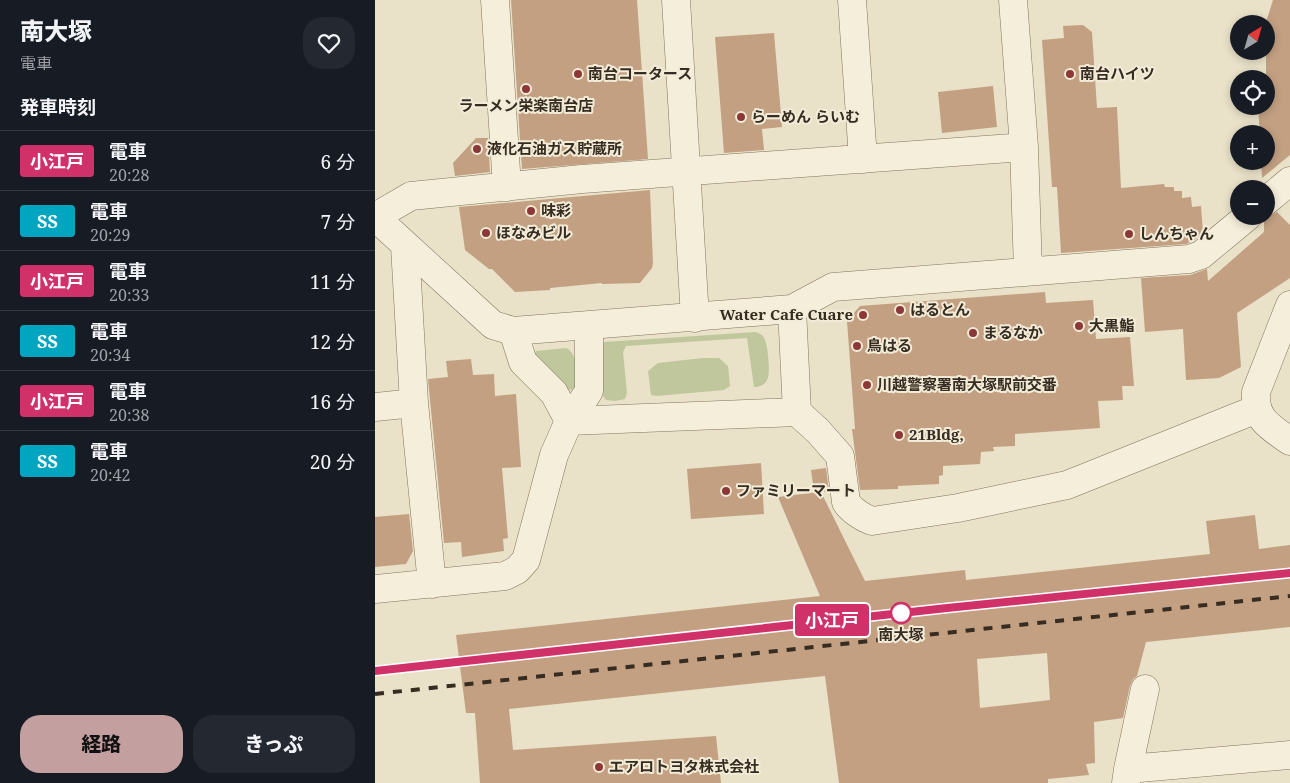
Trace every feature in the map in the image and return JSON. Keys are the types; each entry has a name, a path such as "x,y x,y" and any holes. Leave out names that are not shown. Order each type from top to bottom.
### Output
{"street":[{"path":"495,0 507,187"},
{"path":"676,0 695,318"},
{"path":"852,0 863,159"},
{"path":"1013,0 1024,147 1028,271"},
{"path":"1024,147 582,179 411,196 375,217 493,325 513,332 792,309 833,286 1189,259 1201,255 1237,225"},
{"path":"1275,194 1290,181"},
{"path":"405,246 414,403 432,584"},
{"path":"1290,305 1256,392 1257,409 1267,424 1290,441"},
{"path":"792,309 797,412"},
{"path":"375,589 505,576 517,570 527,560 554,455 569,421 589,391 589,326"},
{"path":"513,332 523,362 554,393 569,421"},
{"path":"375,407 414,403"},
{"path":"569,421 797,412 819,430 840,456 846,502 866,519 872,521 958,508 1067,485 1257,409"},
{"path":"1145,689 1127,776 1290,755"}],"green space":[{"path":"756,332 765,339 769,371 767,380 760,386 754,387 747,338 626,346 623,352 627,393 625,399 606,400 600,392 599,349 604,342"},
{"path":"566,348 573,355 577,372 576,388 570,390 534,356 536,351"},
{"path":"719,358 728,366 730,386 724,390 651,395 648,371 658,363"}],"building":[{"path":"511,0 637,0 648,159 522,169"},
{"path":"1273,0 1290,0 1290,155 1275,167 1275,125 1259,125 1259,115 1275,115 1275,70 1266,70 1266,60 1275,60 1275,15 1268,15"},
{"path":"1083,25 1092,32 1097,108 1117,107 1121,188 1164,184 1165,187 1174,187 1174,191 1182,191 1182,198 1191,197 1192,207 1201,206 1203,233 1193,241 1186,244 1061,253 1057,187 1052,187 1042,40 1064,38 1063,26"},
{"path":"774,33 782,127 762,129 764,150 724,153 715,37"},
{"path":"993,86 997,127 942,133 938,92"},
{"name":"液化石油ガス貯蔵所","path":"476,138 488,138 490,172 455,176 453,163"},
{"path":"1262,170 1272,170 1262,178"},
{"path":"650,190 653,263 652,268 640,283 602,283 550,288 550,290 515,292 492,269 489,269 465,250 459,207"},
{"path":"1277,212 1290,225 1290,278 1237,313 1241,367 1219,378 1186,380 1183,329 1145,332 1141,278 1190,275 1207,269 1208,281 1264,232 1264,225 1275,225 1275,213"},
{"path":"1045,292 1046,303 1093,300 1096,339 1130,337 1134,386 1122,386 1123,400 1098,401 1100,428 1015,434 1015,446 993,447 994,451 981,452 980,464 943,466 943,475 939,476 939,484 898,486 898,489 860,490 852,429 855,429 847,321 860,306"},
{"path":"471,359 473,375 494,374 495,396 516,394 521,467 502,468 508,538 503,539 504,551 462,557 461,542 444,543 428,379 448,377 446,361"},
{"name":"ファミリーマート","path":"761,463 764,514 691,519 687,469"},
{"path":"826,468 829,492 821,492 865,581 965,570 966,580 1210,554 1206,521 1255,515 1259,549 1290,545 1290,627 1146,642 1137,676 1133,679 1130,686 1123,718 1094,722 1095,763 1086,764 1089,775 1048,779 1048,783 839,783 825,676 509,709 513,750 716,736 721,783 480,783 475,713 466,713 456,635 820,596 778,497 819,492 814,492 811,470","holes":["1047,653 1050,700 980,708 977,659"]},
{"path":"409,514 413,551 406,564 375,567 375,517"}],"railway":[{"path":"375,671 947,608 1290,573"},
{"path":"375,694 1290,596"}],"train":[{"name":"小江戸","path":"375,671 947,608 1290,573"}],"place":[{"name":"南台コータース","path":"578,74"},
{"name":"南台ハイツ","path":"1070,74"},
{"name":"ラーメン栄楽南台店","path":"526,89"},
{"name":"らーめん らいむ","path":"741,117"},
{"name":"液化石油ガス貯蔵所","path":"477,149"},
{"name":"味彩","path":"531,211"},
{"name":"ほなみビル","path":"486,233"},
{"name":"しんちゃん","path":"1129,234"},
{"name":"はるとん","path":"900,310"},
{"name":"Water Cafe Cuare","path":"863,315"},
{"name":"大黒鮨","path":"1079,326"},
{"name":"まるなか","path":"973,333"},
{"name":"鳥はる","path":"857,346"},
{"name":"川越警察署南大塚駅前交番","path":"867,385"},
{"name":"21Bldg,","path":"899,435"},
{"name":"ファミリーマート","path":"726,491"},
{"name":"南大塚","path":"901,613"},
{"name":"エアロトヨタ株式会社","path":"599,767"}]}
